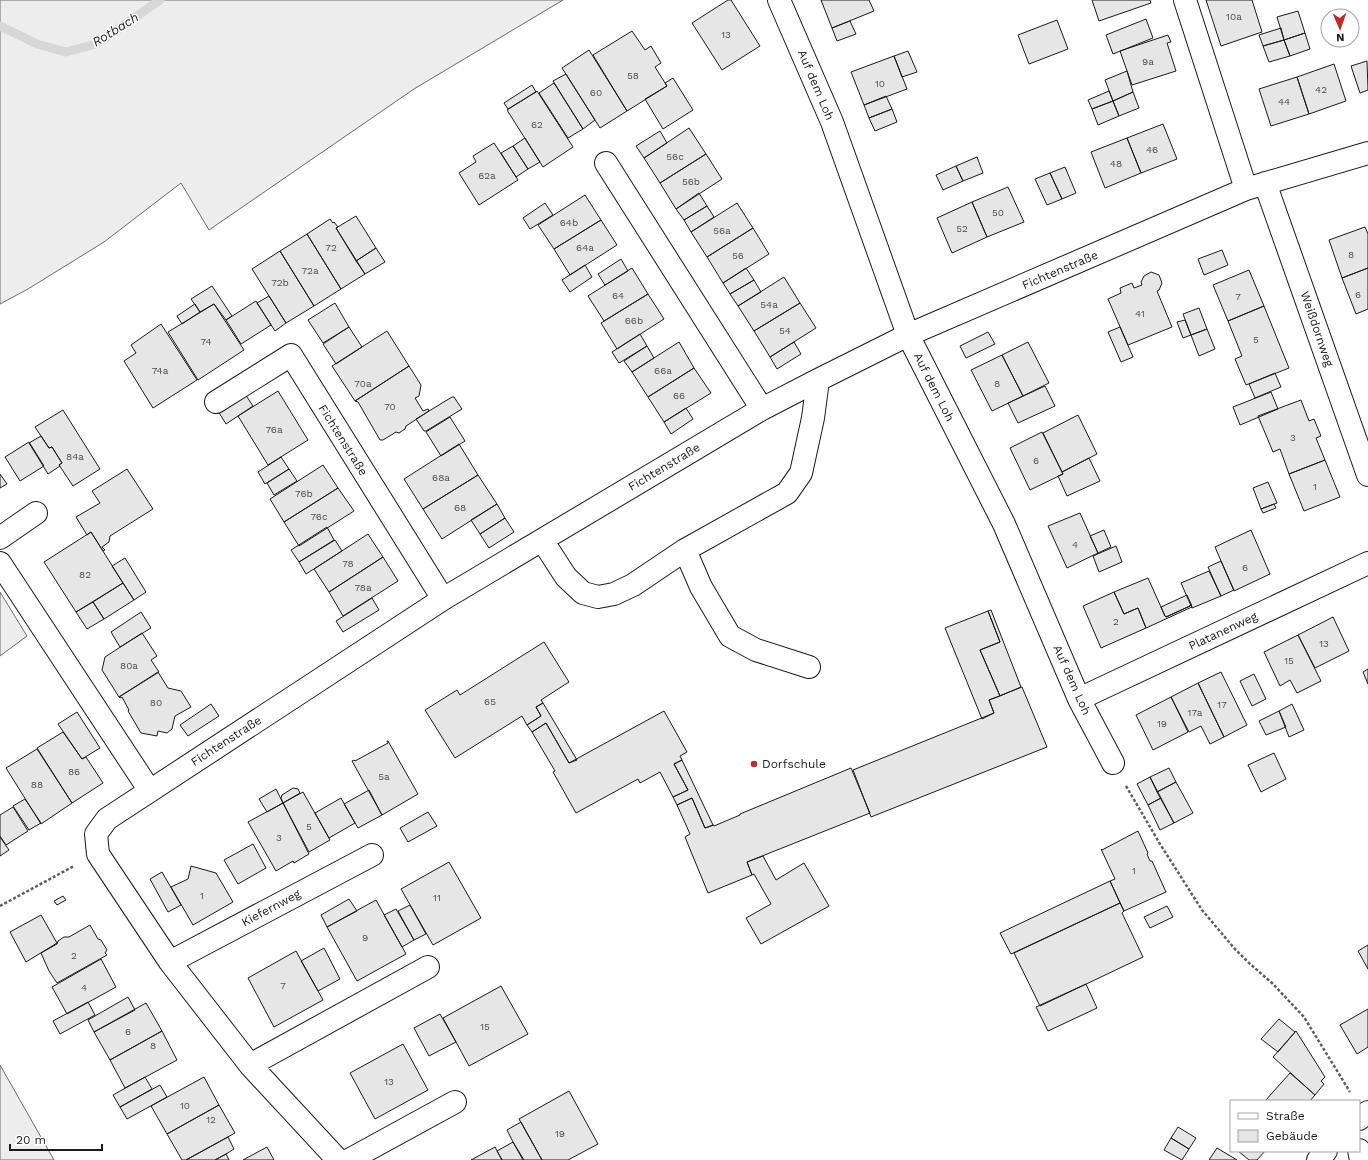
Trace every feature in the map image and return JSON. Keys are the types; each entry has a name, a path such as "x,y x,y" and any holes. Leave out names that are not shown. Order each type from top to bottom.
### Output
{"street":[{"name":"Auf dem Loh","path":"779,0 832,122 908,335 1004,524 1079,699 1113,764"},
{"name":"Weißdornweg","path":"1185,0 1255,186 1368,475"},
{"name":"Fichtenstraße","path":"98,854 96,834 107,819 442,599 762,409 908,335 1255,186 1368,153"},
{"path":"606,163 762,409"},
{"name":"Fichtenstraße","path":"216,402 291,355 442,599"},
{"path":"542,540 566,577 583,593 598,597 614,594 633,585 686,550 787,493 801,473 813,418 818,380"},
{"path":"0,538 36,513"},
{"path":"686,550 701,587 730,636 756,650 809,666"},
{"path":"0,563 150,791"},
{"name":"Platanenweg","path":"1079,699 1368,563"},
{"path":"98,854 170,962 250,1065 338,1160"},
{"name":"Kiefernweg","path":"170,962 372,855"},
{"path":"250,1065 428,967"},
{"path":"349,1160 455,1102"},
{"path":"1360,1118 1368,1112"},
{"path":"1318,1160 1325,1152"}],"path":[{"path":"1113,764 1160,844 1202,910 1239,953 1272,983 1304,1017 1352,1094"},
{"path":"0,906 98,854"}],"shaded area":[{"path":"0,0 563,0 414,89 209,230 181,183 104,242 28,289 0,304"},
{"path":"0,592 27,636 0,656"},
{"path":"0,1065 54,1160 0,1160"}],"building":[{"path":"728,0 731,0 760,46 722,70 692,23"},
{"path":"821,0 869,0 874,11 832,28"},
{"path":"1092,0 1150,0 1151,3 1099,21"},
{"path":"1206,0 1252,0 1262,32 1221,46"},
{"path":"1298,11 1305,33 1284,40 1277,17"},
{"path":"1146,19 1153,38 1113,54 1106,35"},
{"path":"1057,20 1068,49 1029,64 1018,35"},
{"path":"850,21 856,34 837,41 832,28"},
{"path":"1281,28 1284,40 1263,46 1259,35"},
{"path":"632,31 645,50 651,46 661,63 655,67 667,86 627,111 593,55"},
{"path":"1305,33 1310,49 1290,56 1284,40"},
{"path":"1168,35 1171,42 1167,43 1176,71 1132,85 1120,51"},
{"path":"1284,40 1290,56 1269,62 1263,46"},
{"path":"589,50 627,111 600,128 562,68"},
{"path":"908,51 917,72 902,77 894,56"},
{"path":"894,56 907,89 864,105 851,72"},
{"path":"1367,61 1368,90 1360,93 1351,66"},
{"path":"1334,64 1346,101 1309,114 1297,77"},
{"path":"1127,71 1133,92 1113,101 1105,80"},
{"path":"566,74 595,120 583,129 553,81"},
{"path":"1297,77 1309,114 1271,126 1259,89"},
{"path":"673,78 693,110 663,129 645,99 667,86 665,83"},
{"path":"554,83 583,129 568,138 539,93"},
{"path":"532,85 536,92 508,109 504,103"},
{"path":"537,91 573,147 543,167 507,110"},
{"path":"1109,91 1113,101 1092,109 1088,100"},
{"path":"1133,92 1139,108 1119,116 1113,101"},
{"path":"886,96 892,109 869,118 864,105"},
{"path":"1113,101 1119,116 1098,125 1092,109"},
{"path":"892,109 897,122 875,131 869,118"},
{"path":"1163,124 1177,159 1141,173 1127,138"},
{"path":"689,128 706,154 660,183 644,158"},
{"path":"660,131 667,143 644,158 636,146"},
{"path":"525,138 540,162 528,169 513,146"},
{"path":"1127,138 1141,173 1105,188 1091,152"},
{"path":"494,143 518,180 479,205 459,173 476,162 473,156"},
{"path":"513,146 528,169 516,177 501,153"},
{"path":"706,154 722,179 676,209 660,183"},
{"path":"977,157 983,173 963,181 956,166"},
{"path":"956,166 963,181 943,190 936,175"},
{"path":"1065,167 1076,193 1062,199 1050,173"},
{"path":"1050,173 1062,199 1047,205 1035,179"},
{"path":"1008,187 1024,222 987,237 972,202"},
{"path":"699,193 707,206 684,220 676,209"},
{"path":"585,195 601,220 554,249 538,225"},
{"path":"972,202 987,237 952,253 937,218"},
{"path":"545,203 553,215 530,229 523,218"},
{"path":"737,203 753,228 707,257 691,232"},
{"path":"707,206 714,217 691,232 684,220"},
{"path":"356,216 376,248 356,261 336,228"},
{"path":"330,219 338,227 336,228 365,274 341,289 307,234"},
{"path":"601,220 617,245 570,275 554,249"},
{"path":"1365,227 1368,234 1368,268 1342,278 1329,240"},
{"path":"753,228 769,254 723,283 707,257"},
{"path":"307,234 341,289 314,306 280,251"},
{"path":"376,248 385,262 365,274 356,261"},
{"path":"1222,250 1228,265 1204,275 1198,259"},
{"path":"280,251 314,306 286,323 252,269"},
{"path":"621,259 628,271 605,285 598,274"},
{"path":"585,265 592,277 570,292 562,280"},
{"path":"632,268 648,294 604,321 588,296"},
{"path":"746,268 754,280 730,294 723,283"},
{"path":"1368,268 1368,309 1356,314 1342,278"},
{"path":"1249,270 1264,306 1228,321 1213,285"},
{"path":"1151,272 1159,275 1162,283 1157,291 1172,327 1128,345 1108,299 1121,293 1120,288 1132,283 1134,288 1142,285 1141,282 1144,276"},
{"path":"784,277 800,303 754,331 738,306"},
{"path":"754,280 761,292 738,306 730,294"},
{"path":"212,286 232,316 226,320 214,304 200,312 191,299"},
{"path":"648,294 664,319 617,349 601,323"},
{"path":"269,296 286,323 275,331 257,303"},
{"path":"256,301 271,325 241,344 226,320"},
{"path":"335,303 349,327 323,343 308,320"},
{"path":"800,303 816,328 770,357 754,331"},
{"path":"195,304 200,312 182,324 177,316"},
{"path":"214,304 244,350 198,380 168,332"},
{"path":"1264,306 1289,368 1246,385 1235,359 1242,356 1228,321"},
{"path":"1199,308 1207,329 1191,335 1183,314"},
{"path":"1185,320 1191,335 1183,338 1177,322"},
{"path":"161,324 197,380 153,408 124,361 136,353 131,345"},
{"path":"349,327 362,347 336,364 323,344"},
{"path":"1120,327 1133,357 1121,362 1108,332"},
{"path":"1207,329 1215,349 1199,356 1191,335"},
{"path":"387,331 409,366 355,401 332,366"},
{"path":"988,332 995,344 966,358 960,346"},
{"path":"640,334 647,346 619,363 612,352"},
{"path":"679,342 694,368 648,397 632,372"},
{"path":"794,342 801,354 777,369 770,357"},
{"path":"1028,342 1049,383 1023,396 1002,355"},
{"path":"647,346 654,358 632,372 624,361"},
{"path":"1002,355 1023,396 992,411 971,370"},
{"path":"409,366 421,385 419,396 415,398 423,411 428,409 429,411 406,426 405,429 399,433 396,432 383,440 380,440 358,402 355,401"},
{"path":"694,368 711,393 664,422 648,397"},
{"path":"1275,373 1281,387 1255,398 1249,384"},
{"path":"1045,386 1055,406 1018,423 1008,403"},
{"path":"278,391 308,440 268,465 238,416"},
{"path":"1271,392 1278,409 1240,425 1233,407"},
{"path":"245,394 253,406 226,424 218,411"},
{"path":"454,397 462,409 424,431 416,419"},
{"path":"1301,400 1309,421 1314,419 1321,436 1316,438 1325,460 1289,474 1280,449 1273,452 1258,416"},
{"path":"686,408 693,419 671,434 664,422"},
{"path":"63,410 100,469 73,486 59,465 62,463 52,447 49,448 35,427"},
{"path":"1078,415 1097,454 1062,472 1043,433"},
{"path":"450,417 465,441 441,456 426,432"},
{"path":"1042,432 1063,474 1030,490 1010,448"},
{"path":"41,436 49,448 52,447 62,463 48,474 29,443"},
{"path":"29,442 44,466 20,481 5,457"},
{"path":"459,444 478,475 423,509 404,479"},
{"path":"281,457 289,469 265,484 258,472"},
{"path":"1089,458 1100,481 1067,496 1058,476 1063,474 1062,472"},
{"path":"1325,460 1340,497 1304,511 1289,474"},
{"path":"323,465 338,488 284,522 270,499"},
{"path":"127,469 153,509 110,536 109,542 102,547 105,550 103,551 91,532 87,535 76,517 100,503 92,491"},
{"path":"289,469 297,481 274,495 267,483"},
{"path":"0,474 7,484 0,488"},
{"path":"478,475 497,504 442,539 423,509"},
{"path":"1268,482 1277,503 1261,509 1253,488"},
{"path":"338,488 354,511 299,546 284,522"},
{"path":"497,504 505,518 480,534 471,520"},
{"path":"1274,504 1276,508 1263,513 1261,509"},
{"path":"1080,513 1098,553 1067,568 1048,526"},
{"path":"505,518 514,532 489,548 480,534"},
{"path":"327,527 334,540 299,562 291,550"},
{"path":"1104,530 1111,547 1098,553 1090,536"},
{"path":"1251,530 1270,574 1234,591 1215,547"},
{"path":"91,532 123,583 76,612 44,562"},
{"path":"368,534 383,557 329,592 314,569"},
{"path":"335,540 342,551 306,574 299,562"},
{"path":"1116,546 1122,562 1099,572 1093,556"},
{"path":"383,557 398,581 343,616 329,592"},
{"path":"125,558 146,592 134,600 112,566"},
{"path":"1221,561 1234,590 1221,596 1208,567"},
{"path":"1209,571 1221,596 1192,608 1181,583"},
{"path":"1148,578 1166,617 1190,606 1191,604 1192,607 1146,628 1138,608 1124,614 1114,592"},
{"path":"123,583 134,600 104,619 93,602"},
{"path":"1114,592 1124,614 1138,608 1146,628 1101,648 1083,606"},
{"path":"1187,595 1191,604 1190,606 1166,617 1165,616 1161,607"},
{"path":"372,598 379,610 343,632 336,621"},
{"path":"93,602 104,619 87,629 76,612"},
{"path":"991,610 1021,687 1000,696 980,650 1000,642 988,611"},
{"path":"988,611 1000,642 980,650 1000,696 989,700 994,713 982,719 945,628"},
{"path":"141,612 151,628 120,647 111,632"},
{"path":"1333,617 1349,651 1315,668 1298,635"},
{"path":"142,633 157,656 151,660 159,672 119,697 102,670 105,657"},
{"path":"1298,635 1321,681 1297,693 1290,680 1280,686 1264,652"},
{"path":"544,642 569,682 541,700 543,703 536,707 541,716 527,725 522,716 455,758 425,710 457,690 460,695"},
{"path":"1368,669 1368,684 1363,672"},
{"path":"158,672 168,688 181,691 191,707 175,716 172,729 167,733 158,731 157,736 141,733 128,711 129,710 122,697 119,697"},
{"path":"1221,672 1247,725 1224,737 1198,683"},
{"path":"1254,674 1266,699 1252,706 1240,681"},
{"path":"1198,683 1224,737 1210,744 1201,726 1189,732 1171,697"},
{"path":"1022,687 1047,747 871,817 853,770 994,713 989,700"},
{"path":"1171,697 1188,732 1153,750 1136,715"},
{"path":"543,703 577,760 569,763 546,723 532,732 527,725 541,716 536,707"},
{"path":"211,704 219,716 188,736 180,725"},
{"path":"1292,704 1304,730 1289,737 1279,711"},
{"path":"664,711 687,752 680,756 682,760 674,764 688,790 673,797 660,772 640,783 638,779 576,813 553,772 555,771 532,732 546,723 569,763"},
{"path":"1279,711 1286,727 1266,735 1259,721"},
{"path":"77,712 100,748 82,759 58,724"},
{"path":"63,732 82,759 86,757 103,783 72,803 37,748"},
{"path":"387,741 418,794 382,815 352,761 355,761 388,743"},
{"path":"37,749 72,803 41,824 6,768"},
{"path":"1274,753 1286,779 1261,792 1248,765"},
{"path":"682,760 713,825 705,828 692,798 677,805 673,797 688,790 674,764"},
{"path":"851,768 870,813 747,862 752,875 708,893 685,837 690,834 677,805 692,798 705,828 714,826"},
{"path":"1169,768 1176,782 1157,792 1150,777"},
{"path":"1150,777 1161,798 1148,805 1137,784"},
{"path":"1176,782 1193,813 1174,823 1157,792"},
{"path":"293,788 298,789 300,793 283,803 281,798 282,795"},
{"path":"276,789 283,803 267,812 259,799"},
{"path":"369,790 382,815 358,828 344,804"},
{"path":"303,792 330,840 309,852 283,803"},
{"path":"341,798 355,823 329,838 315,813"},
{"path":"1161,798 1174,823 1160,830 1148,805"},
{"path":"25,799 41,823 29,830 13,806"},
{"path":"283,803 309,854 276,871 248,822"},
{"path":"13,807 28,831 6,845 0,836 0,815"},
{"path":"428,812 437,826 408,842 400,828"},
{"path":"1138,831 1150,861 1152,861 1166,892 1124,911 1110,881 1115,879 1101,849 1102,850"},
{"path":"0,837 9,850 0,856"},
{"path":"253,844 266,868 238,884 224,860"},
{"path":"763,856 776,880 804,863 829,906 761,944 746,918 771,904 754,874 752,875 747,862"},
{"path":"449,862 481,918 433,945 401,889"},
{"path":"191,866 216,873 233,902 193,925 171,887 188,879"},
{"path":"162,872 181,905 168,912 150,879"},
{"path":"1110,881 1120,903 1011,954 1000,933"},
{"path":"63,896 66,900 57,905 54,901"},
{"path":"349,899 357,911 327,927 321,915"},
{"path":"376,900 406,954 357,981 327,927"},
{"path":"1120,903 1124,911 1122,913 1143,957 1040,1006 1014,953"},
{"path":"410,905 426,934 414,940 398,911"},
{"path":"1167,906 1173,917 1150,928 1144,917"},
{"path":"396,909 414,940 402,947 384,915"},
{"path":"41,915 57,943 26,962 10,932"},
{"path":"90,925 98,939 101,940 107,950 105,953 107,955 57,983 49,971 41,953 57,944 58,941 64,937 69,937"},
{"path":"1368,945 1368,969 1358,951"},
{"path":"324,948 340,979 318,991 301,961"},
{"path":"296,951 323,1000 274,1027 248,978"},
{"path":"101,959 116,987 67,1014 52,987"},
{"path":"1086,984 1097,1008 1048,1031 1036,1007"},
{"path":"501,986 528,1034 469,1066 443,1018"},
{"path":"128,997 135,1010 94,1032 88,1020"},
{"path":"88,1002 95,1015 60,1034 53,1021"},
{"path":"146,1003 162,1031 110,1060 94,1032"},
{"path":"1368,1009 1368,1047 1357,1054 1340,1025"},
{"path":"440,1014 456,1042 429,1056 414,1028"},
{"path":"1279,1019 1295,1032 1278,1052 1261,1039"},
{"path":"162,1031 177,1060 125,1088 110,1060"},
{"path":"1296,1031 1325,1077 1321,1081 1324,1084 1315,1095 1273,1057"},
{"path":"403,1044 428,1090 375,1119 350,1073"},
{"path":"1290,1073 1315,1095 1311,1100 1266,1100"},
{"path":"145,1077 152,1089 120,1107 113,1095"},
{"path":"204,1077 219,1105 167,1134 151,1106"},
{"path":"160,1085 167,1097 127,1119 120,1107"},
{"path":"569,1091 598,1144 568,1160 542,1160 519,1119"},
{"path":"219,1105 235,1133 186,1160 182,1160 167,1134"},
{"path":"521,1122 542,1160 524,1160 513,1142 507,1130"},
{"path":"1178,1127 1196,1138 1189,1149 1171,1138"},
{"path":"228,1137 234,1149 226,1154 215,1160 186,1160"},
{"path":"1171,1138 1189,1149 1182,1160 1164,1150"},
{"path":"513,1142 523,1160 502,1160 497,1151"},
{"path":"267,1147 274,1160 243,1160"},
{"path":"495,1147 502,1160 471,1160"},
{"path":"1217,1148 1237,1160 1209,1160"},
{"path":"1239,1152 1264,1152 1257,1160 1249,1160"},
{"path":"226,1154 229,1160 215,1160"}],"waterway":[{"name":"Rotbach","path":"0,26 37,44 66,52 96,44 160,0"}],"place":[{"name":"Dorfschule","path":"754,764"}]}
